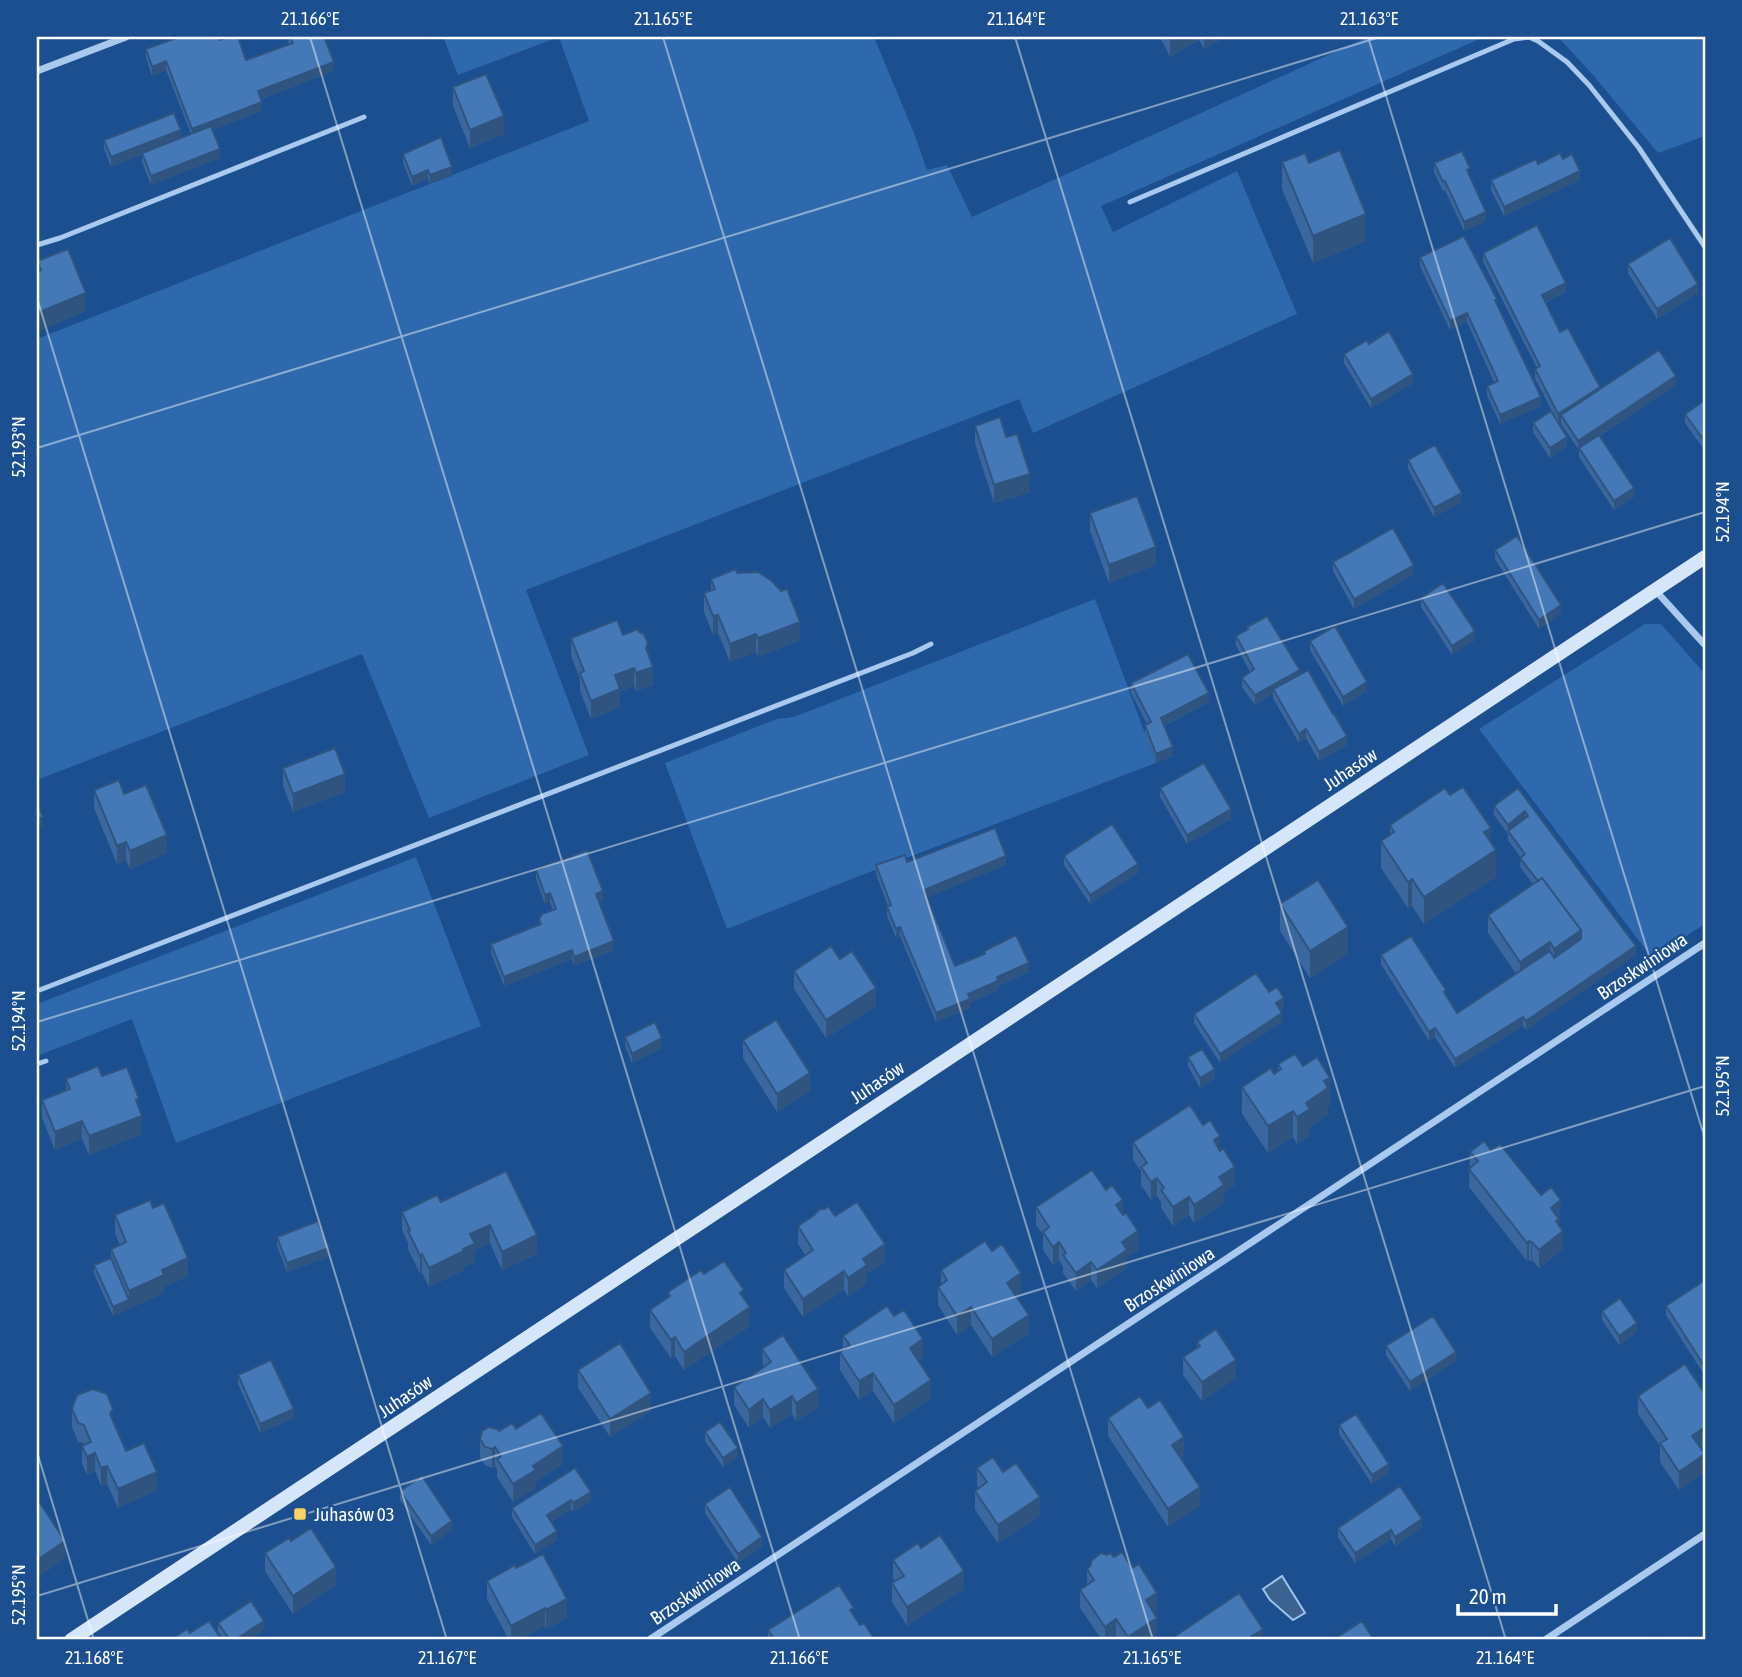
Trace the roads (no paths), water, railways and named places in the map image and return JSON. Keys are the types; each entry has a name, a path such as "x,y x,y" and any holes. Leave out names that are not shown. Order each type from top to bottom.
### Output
{"street":[{"path":"37,71 126,37"},
{"name":"Juhasów","path":"71,1640 1705,557"},
{"path":"1655,590 1705,645"},
{"name":"Brzoskwiniowa","path":"649,1640 1705,943"},
{"path":"1545,1640 1705,1534"}],"lane":[{"path":"1130,202 1514,39 1529,37 1567,62 1589,85 1639,148 1705,247"},
{"path":"37,245 364,117"},
{"path":"37,991 931,645"},
{"path":"37,1064 46,1061"}],"place":[{"name":"Juhasów 03","path":"300,1514"}]}
